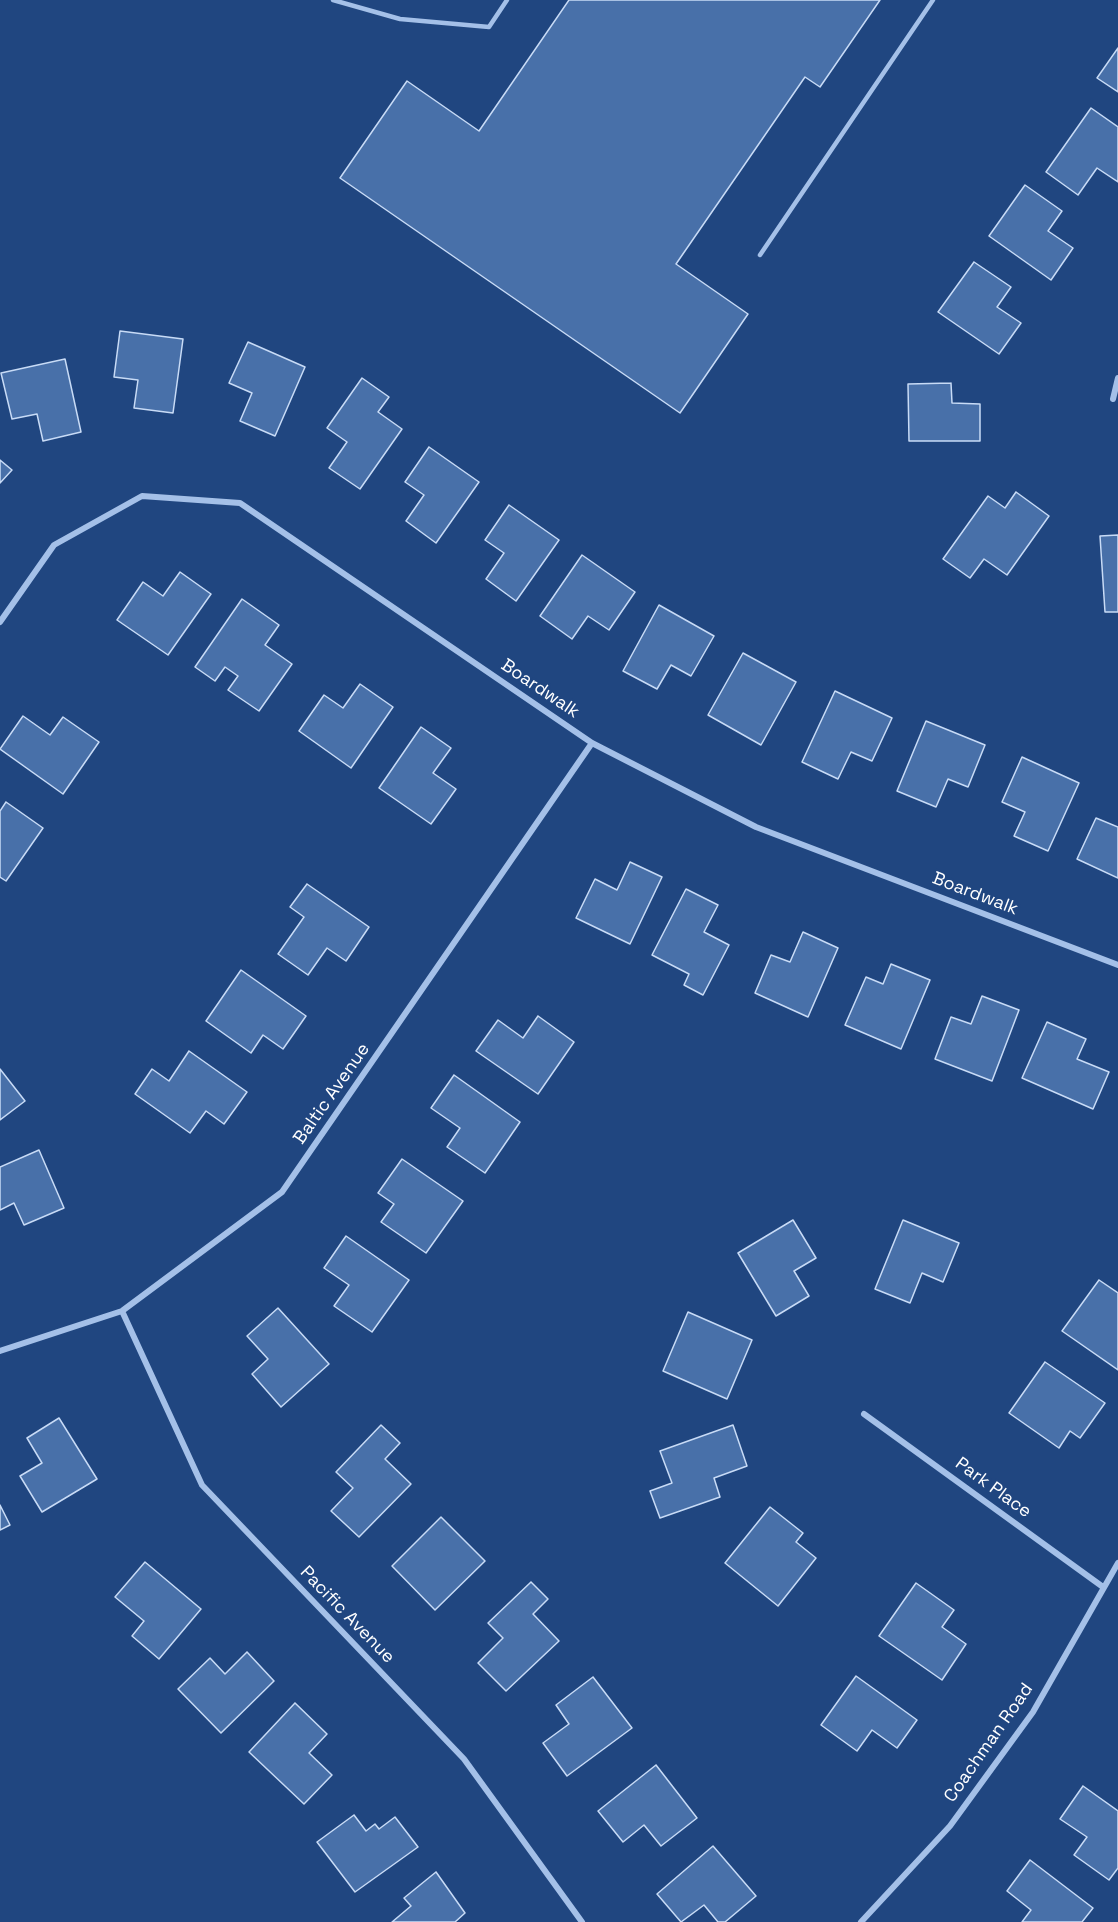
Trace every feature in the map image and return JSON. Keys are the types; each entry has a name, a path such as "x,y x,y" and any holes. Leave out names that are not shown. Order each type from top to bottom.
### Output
{"street":[{"path":"1113,399 1118,378"},
{"name":"Boardwalk","path":"0,622 54,545 142,496 240,503 592,743 756,827 1118,965"},
{"name":"Baltic Avenue","path":"0,1351 122,1311 282,1192 592,743"},
{"name":"Pacific Avenue","path":"122,1311 202,1485 464,1759 582,1922"},
{"name":"Park Place","path":"864,1414 1103,1587"},
{"name":"Coachman Road","path":"861,1922 950,1826 1026,1721 1118,1563"}],"lane":[{"path":"333,0 400,19 489,27 507,0"},
{"path":"760,255 933,0"}],"building":[{"path":"569,0 880,0 820,87 805,77 676,264 748,314 680,413 340,178 407,81 479,131"},
{"path":"1118,48 1118,92 1097,78"},
{"path":"1091,108 1118,127 1118,182 1097,168 1078,195 1046,172"},
{"path":"1025,185 1062,211 1048,231 1073,248 1051,280 989,236"},
{"path":"974,262 1011,287 997,307 1021,323 999,354 938,312"},
{"path":"120,331 183,339 173,413 134,408 138,380 114,377"},
{"path":"248,342 305,367 275,436 240,421 252,393 229,383"},
{"path":"65,359 81,432 43,441 37,414 12,419 1,373"},
{"path":"362,378 389,397 378,412 402,429 360,489 329,468 347,442 327,428"},
{"path":"951,383 952,403 980,404 980,441 909,441 908,384"},
{"path":"429,447 479,482 436,543 406,521 424,495 405,482"},
{"path":"0,460 12,470 0,483"},
{"path":"1016,492 1049,516 1007,575 984,559 970,578 943,559 988,496 1005,508"},
{"path":"509,505 559,540 516,601 486,579 504,553 485,540"},
{"path":"1118,535 1118,612 1105,612 1100,536"},
{"path":"582,555 635,592 609,630 588,616 572,639 540,616"},
{"path":"180,572 211,594 168,655 117,620 143,582 163,596"},
{"path":"242,599 279,625 265,645 292,664 259,711 228,690 238,676 225,667 215,681 195,667"},
{"path":"659,605 714,636 691,676 671,665 657,689 623,671"},
{"path":"743,653 796,682 761,745 708,715"},
{"path":"360,684 393,707 351,768 299,731 324,695 343,708"},
{"path":"835,691 892,718 872,761 851,752 838,779 802,762"},
{"path":"23,716 50,735 63,717 99,742 63,794 0,749"},
{"path":"926,721 985,745 968,787 948,779 936,807 897,791"},
{"path":"421,727 451,748 433,773 456,789 431,824 379,788"},
{"path":"1022,757 1079,783 1048,851 1014,836 1025,812 1002,802"},
{"path":"6,802 43,828 6,881 0,877 0,811"},
{"path":"1096,818 1118,827 1118,878 1077,859"},
{"path":"630,862 662,877 630,944 576,918 595,879 617,890"},
{"path":"307,884 369,927 346,961 327,948 308,975 278,954 304,917 290,907"},
{"path":"686,889 718,905 704,932 729,945 703,995 684,985 689,974 652,955"},
{"path":"803,932 838,948 808,1017 755,993 771,955 790,962"},
{"path":"891,964 930,980 901,1049 845,1025 866,977 883,984"},
{"path":"241,970 306,1016 283,1049 263,1035 251,1053 206,1021"},
{"path":"982,996 1019,1010 992,1081 935,1059 951,1017 971,1024"},
{"path":"538,1016 574,1042 538,1094 476,1051 498,1020 523,1038"},
{"path":"1047,1022 1086,1039 1077,1059 1109,1072 1093,1109 1022,1078"},
{"path":"189,1051 247,1092 224,1124 206,1111 190,1133 135,1094 152,1069 169,1081"},
{"path":"0,1069 25,1101 0,1120"},
{"path":"454,1075 520,1122 485,1173 447,1147 460,1128 431,1108"},
{"path":"39,1150 64,1208 24,1225 14,1203 0,1210 0,1167"},
{"path":"402,1159 463,1201 426,1253 381,1222 394,1204 378,1193"},
{"path":"793,1220 816,1258 794,1271 809,1296 776,1316 738,1253"},
{"path":"903,1220 959,1243 943,1282 922,1273 910,1303 875,1289"},
{"path":"346,1236 409,1280 372,1332 334,1306 349,1285 324,1268"},
{"path":"1099,1280 1118,1293 1118,1370 1062,1331"},
{"path":"278,1308 329,1364 281,1407 252,1374 268,1359 247,1336"},
{"path":"688,1312 752,1340 727,1399 663,1371"},
{"path":"1045,1362 1105,1403 1080,1438 1070,1431 1059,1448 1009,1413"},
{"path":"59,1418 97,1479 42,1512 20,1476 42,1463 27,1438"},
{"path":"381,1425 400,1443 385,1459 411,1484 359,1537 331,1511 353,1488 336,1472"},
{"path":"733,1425 747,1466 714,1478 720,1497 660,1518 650,1491 672,1483 660,1451"},
{"path":"0,1505 10,1525 0,1530"},
{"path":"770,1507 803,1533 796,1542 816,1558 778,1606 725,1563"},
{"path":"441,1517 485,1561 435,1610 392,1566"},
{"path":"145,1562 201,1609 159,1659 132,1636 144,1621 115,1597"},
{"path":"531,1582 548,1599 533,1614 559,1641 506,1691 478,1663 503,1638 488,1623"},
{"path":"916,1583 954,1610 942,1627 966,1644 942,1680 879,1636"},
{"path":"247,1652 274,1681 221,1733 178,1689 210,1658 225,1674"},
{"path":"856,1676 917,1720 897,1748 872,1730 857,1751 821,1725"},
{"path":"593,1677 632,1728 567,1776 543,1743 569,1724 556,1705"},
{"path":"295,1703 327,1734 309,1753 332,1775 304,1804 249,1752"},
{"path":"656,1765 697,1818 661,1846 644,1825 623,1842 598,1811"},
{"path":"1083,1786 1118,1811 1118,1868 1109,1880 1074,1855 1087,1837 1060,1819"},
{"path":"354,1815 366,1831 375,1824 379,1829 395,1817 418,1847 355,1892 317,1842"},
{"path":"713,1846 756,1896 725,1922 718,1922 704,1905 681,1922 657,1894"},
{"path":"1030,1860 1093,1908 1082,1922 1022,1922 1031,1910 1007,1891"},
{"path":"436,1872 465,1913 455,1922 392,1922 411,1906 404,1898"}]}
